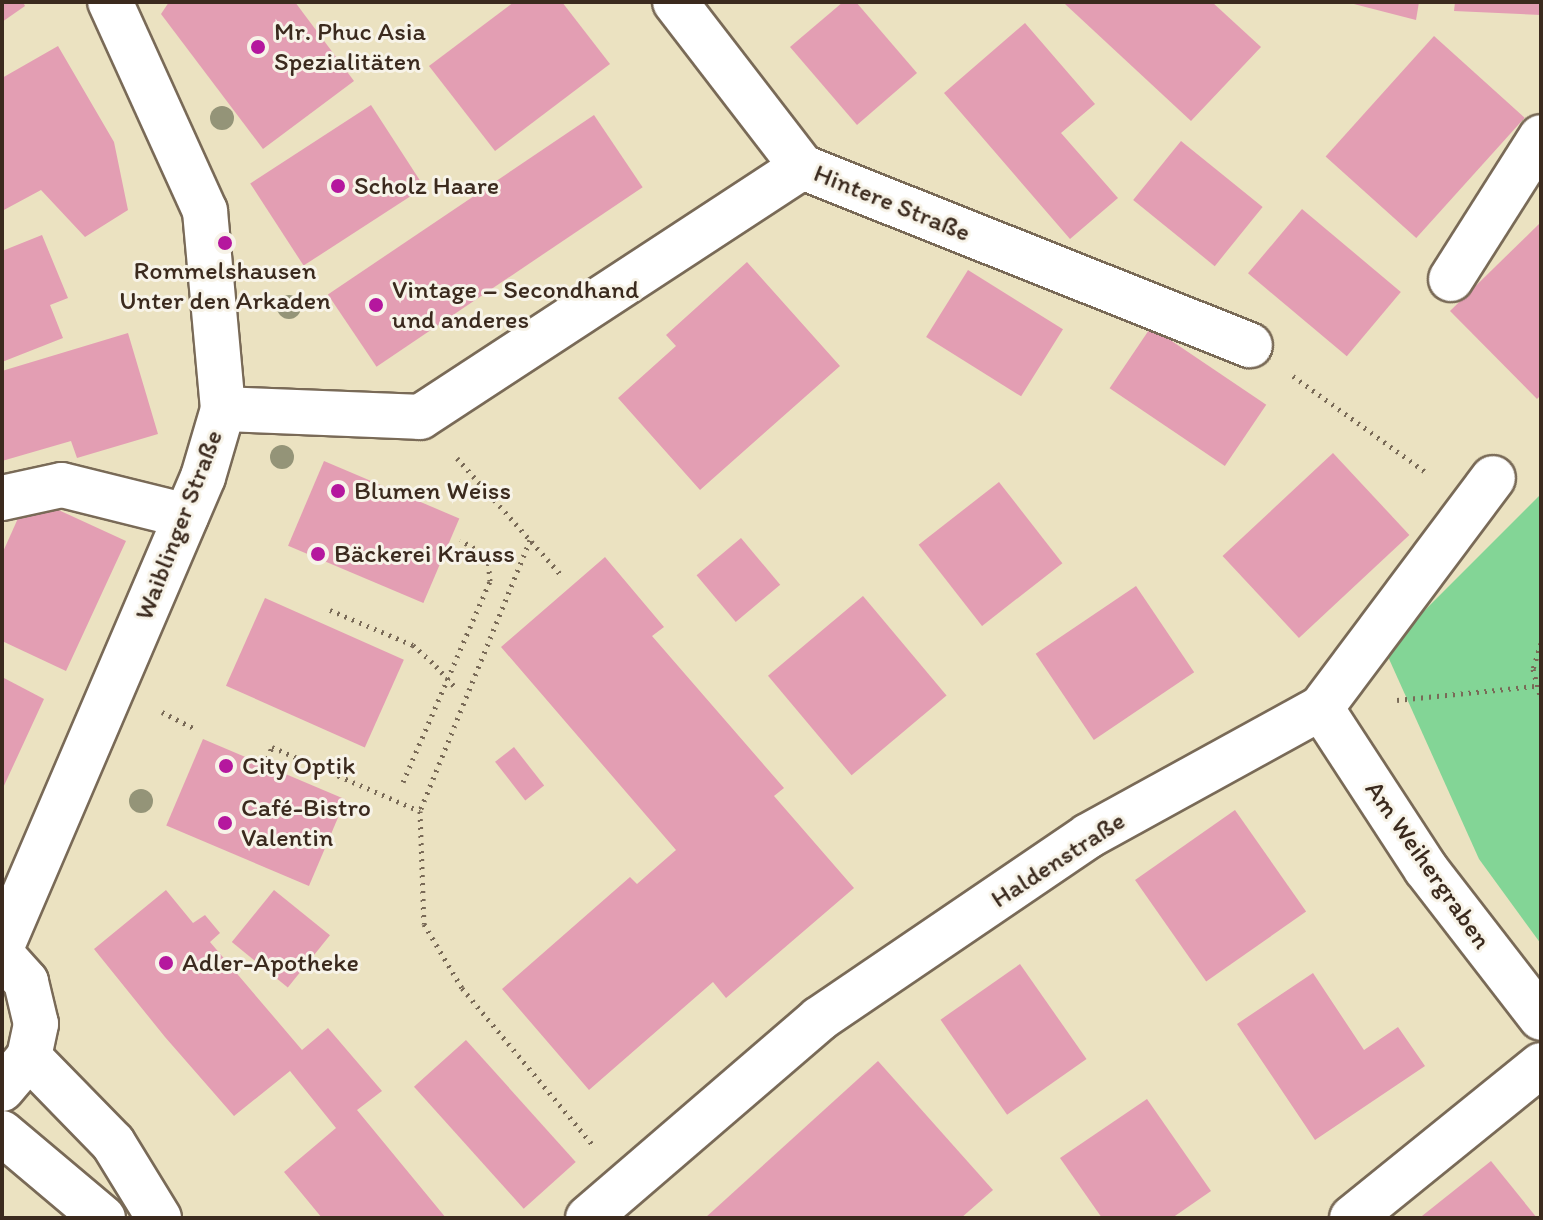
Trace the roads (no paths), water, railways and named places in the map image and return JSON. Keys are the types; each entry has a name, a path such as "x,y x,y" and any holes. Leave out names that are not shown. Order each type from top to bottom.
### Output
{"street":[{"name":"Waiblinger Straße","path":"2,946 186,516 223,409 205,211 110,2"},
{"path":"675,2 802,167"},
{"path":"1451,279 1541,137"},
{"name":"Hintere Straße","path":"223,409 420,417 802,167 1250,345"},
{"path":"2,498 62,485 186,516"},
{"name":"Haldenstraße","path":"588,1218 819,1019 1088,836 1321,708 1480,490"},
{"name":"Am Weihergraben","path":"1321,708 1426,869 1541,1018"},
{"path":"2,955 26,982 36,1024 16,1073 113,1143 159,1218"},
{"path":"1352,1218 1541,1065"},
{"path":"2,1133 103,1218"}],"place":[{"name":"Mr. Phuc Asia Spezialitäten","path":"258,47"},
{"name":"Scholz Haare","path":"338,186"},
{"name":"Rommelshausen Unter den Arkaden","path":"225,243"},
{"name":"Vintage – Secondhand und anderes","path":"376,305"},
{"name":"Blumen Weiss","path":"338,491"},
{"name":"Bäckerei Krauss","path":"318,554"},
{"name":"City Optik","path":"226,766"},
{"name":"Café-Bistro Valentin","path":"225,823"},
{"name":"Adler-Apotheke","path":"166,963"}]}
